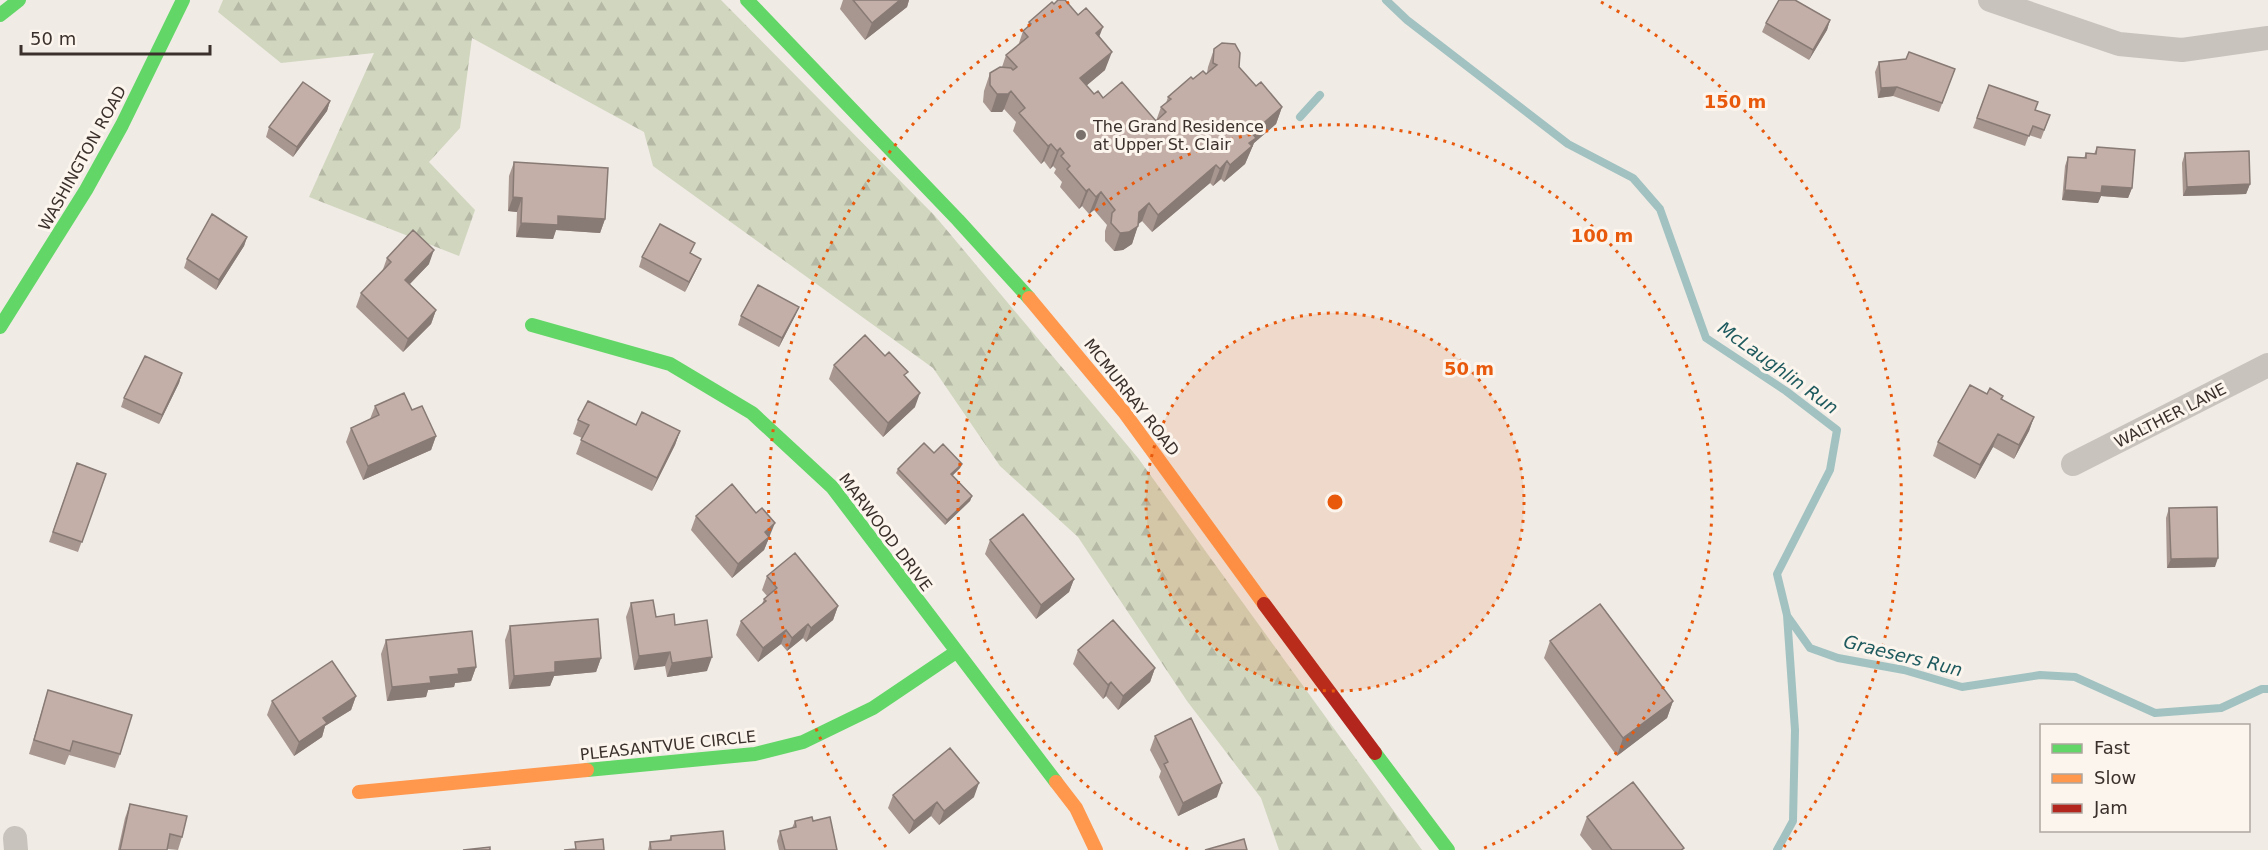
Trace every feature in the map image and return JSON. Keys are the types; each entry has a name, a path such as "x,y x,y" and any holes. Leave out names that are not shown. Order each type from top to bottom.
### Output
{"main road":[{"path":"0,15 19,0"},
{"name":"WASHINGTON ROAD","path":"0,327 86,190 122,125 183,0"},
{"name":"MCMURRAY ROAD","path":"747,0 876,136 939,198 1088,366 1169,472 1364,741 1448,850"},
{"name":"MARWOOD DRIVE","path":"532,325 670,364 752,413 832,487 1076,808 1096,850"},
{"name":"PLEASANTVUE CIRCLE","path":"359,792 755,754 803,742 873,708 956,652"}],"street":[{"path":"1990,0 2119,44 2182,50 2268,38"},
{"name":"WALTHER LANE","path":"2073,464 2268,365"}],"green space":[{"path":"223,0 721,0 935,216 1138,458 1422,850 1279,850 1261,798 1187,701 1078,537 1000,466 933,368 653,166 644,132 472,38 460,128 429,162 475,210 459,256 309,197 374,53 281,63 218,12"}],"building":[{"path":"853,0 900,0 872,23"},
{"name":"The Grand Residence at Upper St. Clair","path":"1058,0 1065,0 1078,15 1086,8 1103,27 1096,33 1112,52 1080,78 1094,94 1098,91 1103,98 1122,82 1156,121 1166,112 1161,107 1171,99 1168,97 1191,77 1193,79 1203,71 1206,74 1217,65 1213,63 1214,49 1222,43 1235,44 1240,53 1239,67 1256,86 1261,82 1282,107 1252,133 1256,138 1249,143 1252,146 1230,165 1227,161 1220,169 1216,165 1158,215 1149,203 1139,212 1138,226 1129,232 1120,233 1111,223 1112,213 1115,210 1101,192 1096,197 1089,189 1086,191 1067,169 1070,166 1061,156 1064,153 1060,148 1057,151 1051,144 1048,146 1019,113 1025,108 1011,91 1008,94 997,94 990,85 990,73 1000,67 1013,70 1017,67 1006,55 1028,37 1023,31 1031,24 1029,22 1052,2 1054,4"},
{"path":"1779,0 1795,0 1830,20 1813,50 1766,23"},
{"path":"1909,52 1955,69 1942,103 1897,87 1881,88 1879,62 1906,59"},
{"path":"303,82 330,101 297,147 269,127"},
{"path":"1989,85 2038,102 2035,110 2050,115 2044,130 2033,126 2029,136 1977,118"},
{"path":"2097,147 2135,150 2132,188 2102,186 2101,193 2065,190 2068,157 2086,158 2086,153 2096,154"},
{"path":"2249,151 2250,184 2187,187 2185,153"},
{"path":"514,162 608,168 605,219 558,216 558,225 521,223 522,198 513,197"},
{"path":"212,214 247,237 219,280 187,259"},
{"path":"660,224 695,243 690,253 701,259 689,282 642,257"},
{"path":"413,230 434,250 405,280 436,310 408,339 361,293 391,262 387,258"},
{"path":"758,285 799,307 782,338 741,316"},
{"path":"865,335 885,356 889,352 908,372 904,375 920,393 888,423 834,365"},
{"path":"145,356 182,373 162,415 124,398"},
{"path":"1970,385 1987,394 1990,388 2003,396 2001,399 2034,417 2019,445 1998,434 1980,465 1938,442"},
{"path":"404,393 412,410 422,406 436,436 368,466 351,428 379,415 375,406"},
{"path":"588,401 636,425 642,412 680,431 657,478 581,440 589,425 578,420"},
{"path":"924,443 934,453 943,444 962,464 951,474 972,496 947,520 898,469"},
{"path":"77,463 106,474 82,542 53,532"},
{"path":"732,484 756,513 762,508 775,523 765,532 769,537 738,564 696,516"},
{"path":"2217,507 2218,558 2171,559 2169,508"},
{"path":"1023,514 1074,579 1041,605 990,540"},
{"path":"795,553 838,606 811,628 808,624 792,638 786,630 763,648 741,621 766,601 764,599 777,588 767,576"},
{"path":"653,600 656,617 674,614 675,625 707,620 712,657 672,663 670,652 639,656 631,603"},
{"path":"1600,604 1673,701 1623,738 1550,641"},
{"path":"598,619 601,658 555,662 555,672 514,676 510,626"},
{"path":"1113,620 1155,668 1123,696 1111,682 1108,685 1078,650"},
{"path":"472,631 476,667 458,669 459,674 430,677 431,683 392,687 386,640"},
{"path":"332,661 356,696 323,718 327,723 299,742 272,701"},
{"path":"48,690 132,715 120,754 73,741 70,751 34,740"},
{"path":"1191,718 1222,783 1183,803 1164,764 1168,762 1155,736"},
{"path":"950,748 979,783 944,811 937,802 914,821 893,795"},
{"path":"1633,782 1684,848 1681,850 1612,850 1587,817"},
{"path":"130,804 187,816 182,837 170,834 167,850 120,850"},
{"path":"812,817 813,821 830,817 837,850 785,850 780,831 796,827 795,821"},
{"path":"723,831 725,850 651,850 650,842 671,840 671,836"},
{"path":"603,839 604,850 564,850 576,849 575,842"},
{"path":"1244,839 1247,850 1205,850"},
{"path":"490,847 490,850 463,850"}],"waterway":[{"name":"McLaughlin Run","path":"1386,0 1407,20 1568,144 1633,178 1660,209 1706,338 1786,391 1837,430 1830,470 1777,574 1787,615 1795,730 1793,821 1777,850"},
{"path":"1300,117 1320,95"},
{"name":"Graesers Run","path":"1788,617 1810,648 1838,658 1904,670 1962,687 2040,675 2075,677 2155,713 2221,708 2262,689 2268,689"}],"traffic: fast":[{"path":"0,15 19,0"},
{"path":"0,327 86,190 122,125 183,0"},
{"path":"747,0 958,220 1029,298"},
{"path":"532,325 670,364 752,413 832,487 1056,782"},
{"path":"587,770 755,754 803,742 873,708 956,652"},
{"path":"1375,753 1448,850"}],"traffic: slow":[{"path":"1029,298 1124,412 1264,604"},
{"path":"359,792 587,770"},
{"path":"1056,782 1076,808 1096,850"}],"traffic: jam":[{"path":"1264,604 1375,753"}],"place":[{"name":"The Grand Residence at Upper St. Clair","path":"1081,135"}]}
